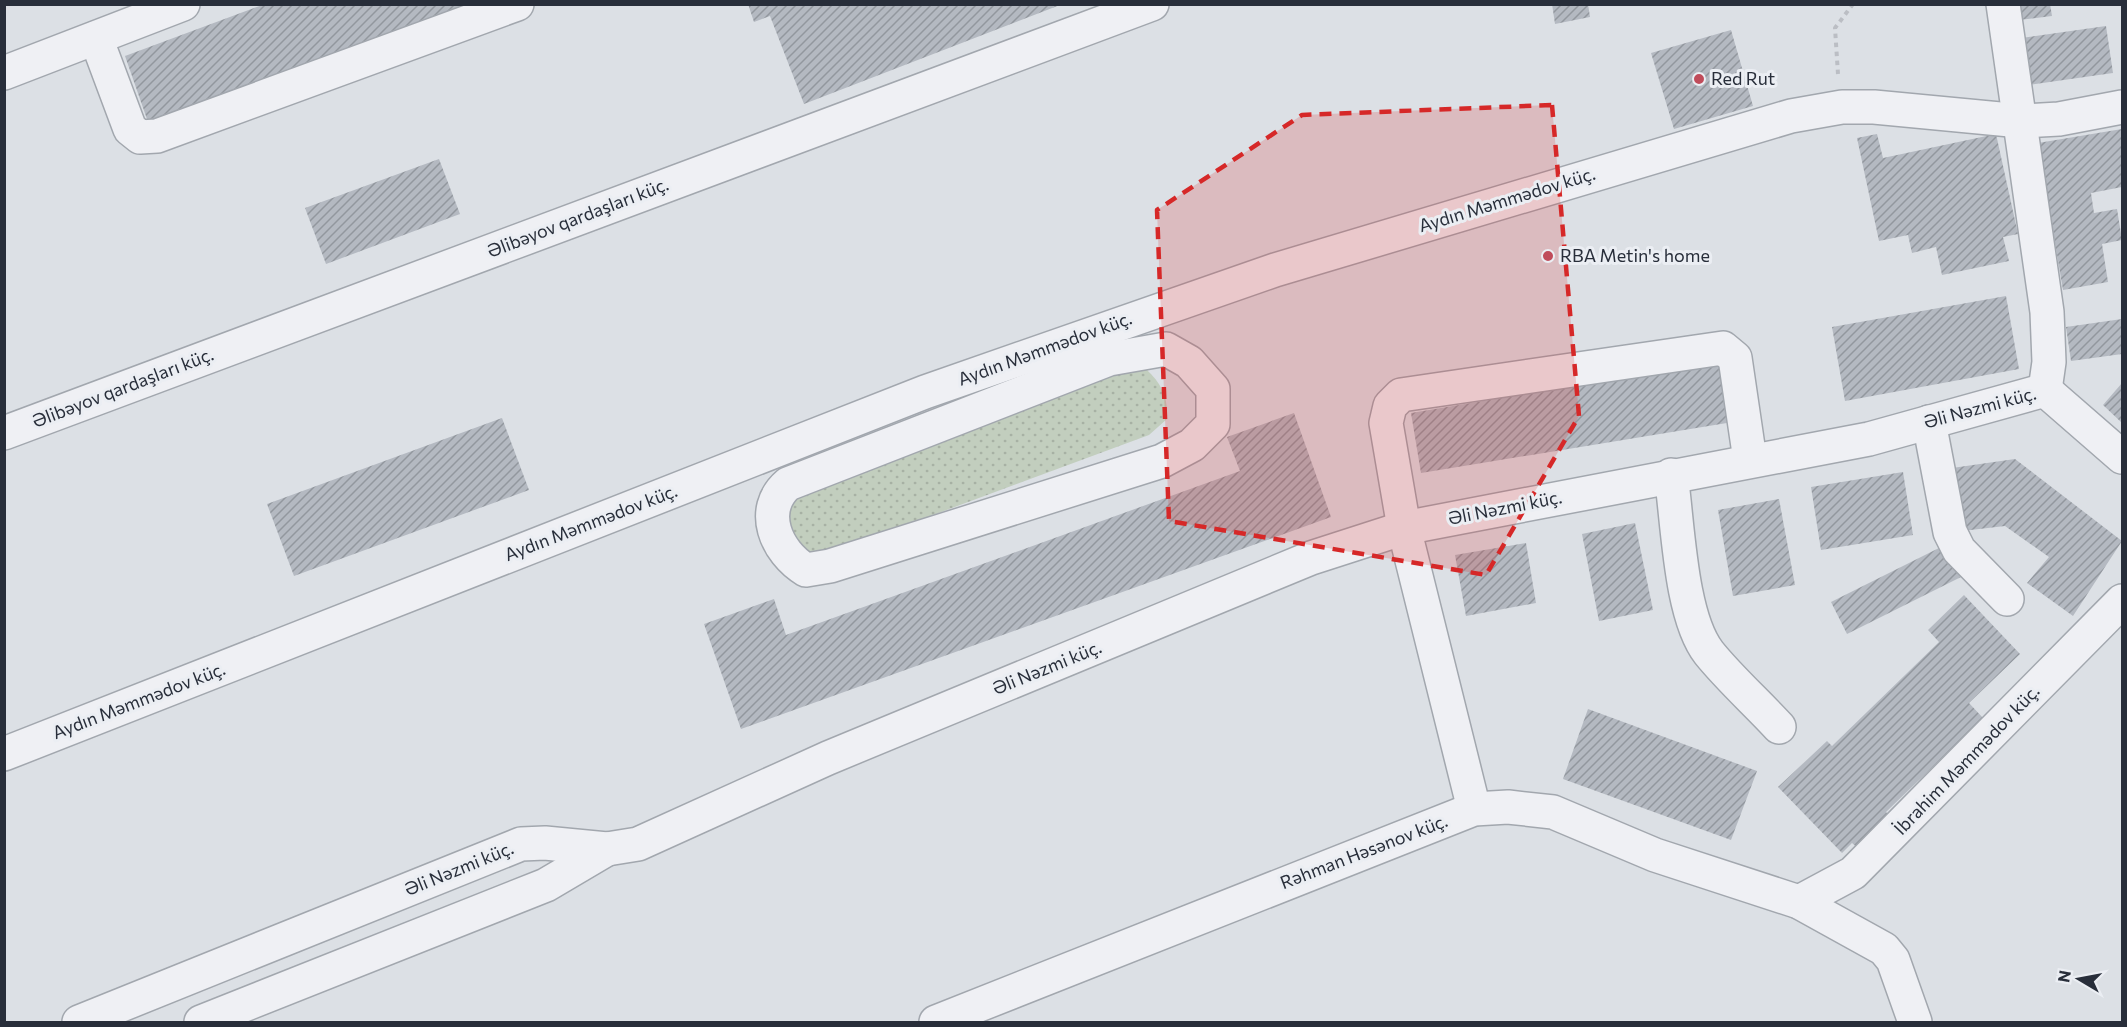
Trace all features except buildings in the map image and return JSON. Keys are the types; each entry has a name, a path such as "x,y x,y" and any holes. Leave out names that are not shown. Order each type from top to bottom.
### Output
{"street":[{"path":"4,73 183,4"},
{"path":"96,38 130,129 140,137 157,136 517,4"},
{"name":"Əlibəyov qardaşları küç.","path":"4,433 1152,4"},
{"path":"2003,4 2047,312 2049,362 2045,390 2122,458"},
{"name":"Aydın Məmmədov küç.","path":"4,754 925,392 1275,270 1791,116 1842,107 1874,107 2021,121 2059,119 2122,107"},
{"path":"1474,808 1404,528 1386,423 1390,406 1401,395 1723,348 1735,358 1750,460"},
{"path":"1166,349 1189,362 1213,389 1213,424 1192,445 1162,461 830,566 806,570 791,561 778,541 773,525 773,506 777,493 788,484 939,426 1109,359 1166,349"},
{"name":"Əli Nəzmi küç.","path":"79,1023 521,844 545,843 607,849 638,844 828,758 1311,558 1404,528 1869,439 2045,390"},
{"path":"925,392 939,426"},
{"path":"1929,422 1950,532 1959,550 2007,599"},
{"path":"1671,476 1690,613 1698,635 1709,652 1779,727"},
{"name":"İbrahim Məmmədov küç.","path":"1799,902 1860,867 2122,601"},
{"name":"Rəhman Həsənov küç.","path":"936,1023 1474,808 1508,807 1553,812 1655,855 1799,902 1884,950 1893,960 1915,1023"},
{"path":"201,1023 546,885 607,849"}],"path":[{"path":"1842,107 1835,28 1853,4"}],"highlighted area":[{"path":"1552,105 1579,416 1486,575 1169,521 1157,210 1302,115"}],"green space":[{"path":"1146,369 1163,391 1167,411 1167,419 1149,435 817,558 802,558 778,514 793,493 1124,370"}],"place":[{"name":"Red Rut","path":"1699,79"},
{"name":"RBA Metin's home","path":"1548,256"}]}
